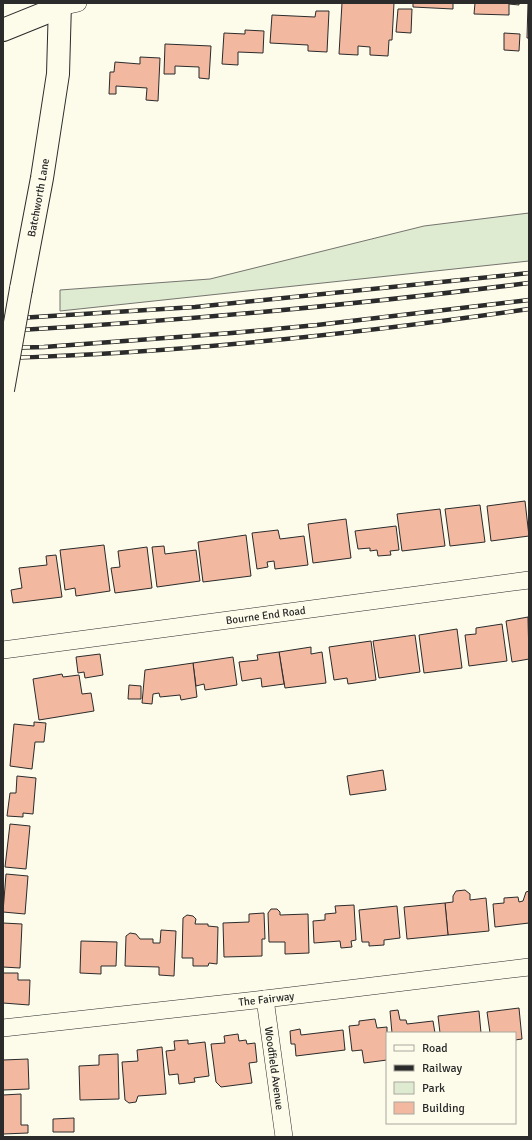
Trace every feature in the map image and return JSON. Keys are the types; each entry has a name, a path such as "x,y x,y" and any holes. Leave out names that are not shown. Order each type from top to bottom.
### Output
{"street":[{"path":"3,30 66,4"},
{"name":"Batchworth Lane","path":"3,390 42,178 58,74 66,4"},
{"name":"Bourne End Road","path":"3,650 529,580"},
{"name":"The Fairway","path":"3,1028 265,999 529,967"},
{"name":"Woodfield Avenue","path":"265,999 284,1137"}],"green space":[{"path":"529,213 529,261 60,311 60,290 210,279 424,226"}],"building":[{"path":"342,3 394,3 392,40 389,40 388,56 370,55 370,47 358,46 358,55 339,54"},
{"path":"413,3 453,3 453,9 413,7"},
{"path":"475,3 519,3 519,5 509,4 509,15 474,14"},
{"path":"528,3 529,38 527,38"},
{"path":"398,9 412,9 411,33 396,32"},
{"path":"316,11 329,11 327,52 308,51 308,45 270,43 272,15 315,17"},
{"path":"245,30 264,31 263,53 238,52 238,65 222,64 224,33 245,34"},
{"path":"504,33 520,34 519,51 504,50"},
{"path":"165,44 211,46 209,79 199,78 199,67 175,66 175,74 164,74"},
{"path":"140,57 160,58 158,101 146,100 147,88 116,86 116,94 109,94 110,72 114,72 115,62 140,64"},
{"path":"525,501 529,536 491,541 487,506"},
{"path":"480,505 485,542 450,546 445,509"},
{"path":"440,509 445,546 402,551 397,514"},
{"path":"346,519 351,558 313,563 308,524"},
{"path":"396,526 399,550 390,551 391,555 378,556 377,550 370,551 370,548 358,549 355,531"},
{"path":"278,530 280,539 304,536 308,565 275,569 274,561 267,562 268,567 257,569 252,533"},
{"path":"246,535 251,576 203,582 198,542"},
{"path":"104,545 110,591 76,596 75,588 65,590 60,550"},
{"path":"164,546 165,554 196,550 200,581 157,587 152,547"},
{"path":"147,547 152,588 115,593 111,568 120,567 118,551"},
{"path":"56,555 62,597 13,603 11,590 22,588 19,568 47,565 46,556"},
{"path":"528,617 529,659 512,662 506,621"},
{"path":"502,624 507,661 469,666 465,635 476,634 476,628"},
{"path":"457,629 462,668 424,673 419,635"},
{"path":"415,635 420,672 379,678 373,641"},
{"path":"371,641 376,680 348,684 347,678 334,680 329,647"},
{"path":"311,647 311,654 322,652 326,683 285,688 279,652"},
{"path":"279,652 284,684 262,687 261,678 242,681 239,662 258,660 257,655"},
{"path":"100,654 103,675 85,678 84,672 78,673 76,657"},
{"path":"233,657 237,685 205,690 204,684 196,686 193,663"},
{"path":"193,663 197,697 181,700 180,695 160,697 159,693 153,694 152,704 142,703 145,670"},
{"path":"62,674 63,677 79,675 82,694 91,693 94,711 39,720 33,679"},
{"path":"129,685 141,686 141,699 128,699"},
{"path":"34,722 46,723 44,742 35,742 32,769 10,766 14,724 34,726"},
{"path":"383,770 386,790 350,795 347,776"},
{"path":"17,776 36,778 33,814 23,813 23,817 7,816 10,793 16,793"},
{"path":"10,824 30,826 26,869 5,867"},
{"path":"6,874 28,876 25,914 3,912"},
{"path":"465,890 470,894 470,900 486,898 489,931 448,935 445,903 453,902 453,896 456,891"},
{"path":"529,891 529,923 495,927 493,904 504,903 504,898 518,897 519,902 523,901 526,892"},
{"path":"445,903 448,935 407,939 404,907"},
{"path":"354,905 356,940 351,941 352,947 341,948 340,941 314,943 313,921 325,920 325,914 336,913 335,906"},
{"path":"397,906 400,938 384,940 384,945 369,946 369,942 362,942 359,910"},
{"path":"271,909 277,909 280,912 280,915 308,914 309,953 285,954 285,942 269,942 268,913"},
{"path":"264,913 265,939 262,939 262,956 224,957 223,923 249,922 249,914"},
{"path":"187,915 193,916 196,919 195,924 208,924 208,926 218,927 217,964 209,963 208,966 193,966 193,958 182,958 183,918"},
{"path":"3,923 22,924 20,968 3,967"},
{"path":"161,930 176,931 174,976 159,975 159,967 125,966 126,936 130,933 136,934 140,939 153,939 153,943 160,943"},
{"path":"81,941 117,942 116,966 101,966 101,974 80,973"},
{"path":"3,973 18,973 18,980 30,980 29,1005 3,1003"},
{"path":"519,1008 522,1039 516,1040 516,1032 490,1032 487,1012"},
{"path":"398,1010 400,1020 406,1020 407,1024 433,1021 435,1032 392,1032 390,1011"},
{"path":"479,1011 481,1032 440,1032 438,1016"},
{"path":"375,1019 377,1028 387,1027 386,1060 364,1063 362,1050 352,1051 349,1026 359,1025 359,1021"},
{"path":"300,1029 301,1035 343,1030 345,1050 296,1056 295,1044 291,1044 290,1031"},
{"path":"238,1034 239,1041 246,1040 247,1044 255,1043 257,1062 249,1063 252,1083 221,1087 216,1082 211,1044 225,1043 224,1036"},
{"path":"188,1040 188,1044 205,1042 209,1076 194,1078 195,1082 179,1084 178,1074 169,1075 166,1051 175,1050 174,1041"},
{"path":"162,1047 166,1094 138,1096 136,1102 129,1103 125,1100 122,1062 138,1061 137,1050"},
{"path":"118,1054 119,1099 80,1100 79,1066 99,1065 99,1055"},
{"path":"28,1059 29,1089 3,1090 3,1060"},
{"path":"21,1094 21,1125 28,1125 28,1133 3,1134 3,1095"},
{"path":"74,1118 74,1132 53,1132 53,1119"}],"railway":[{"path":"3,319 195,307 529,273"},
{"path":"3,331 267,312 529,283"},
{"path":"3,348 44,347 232,333 317,325 529,300"},
{"path":"3,358 135,352 267,341 529,309"}]}
